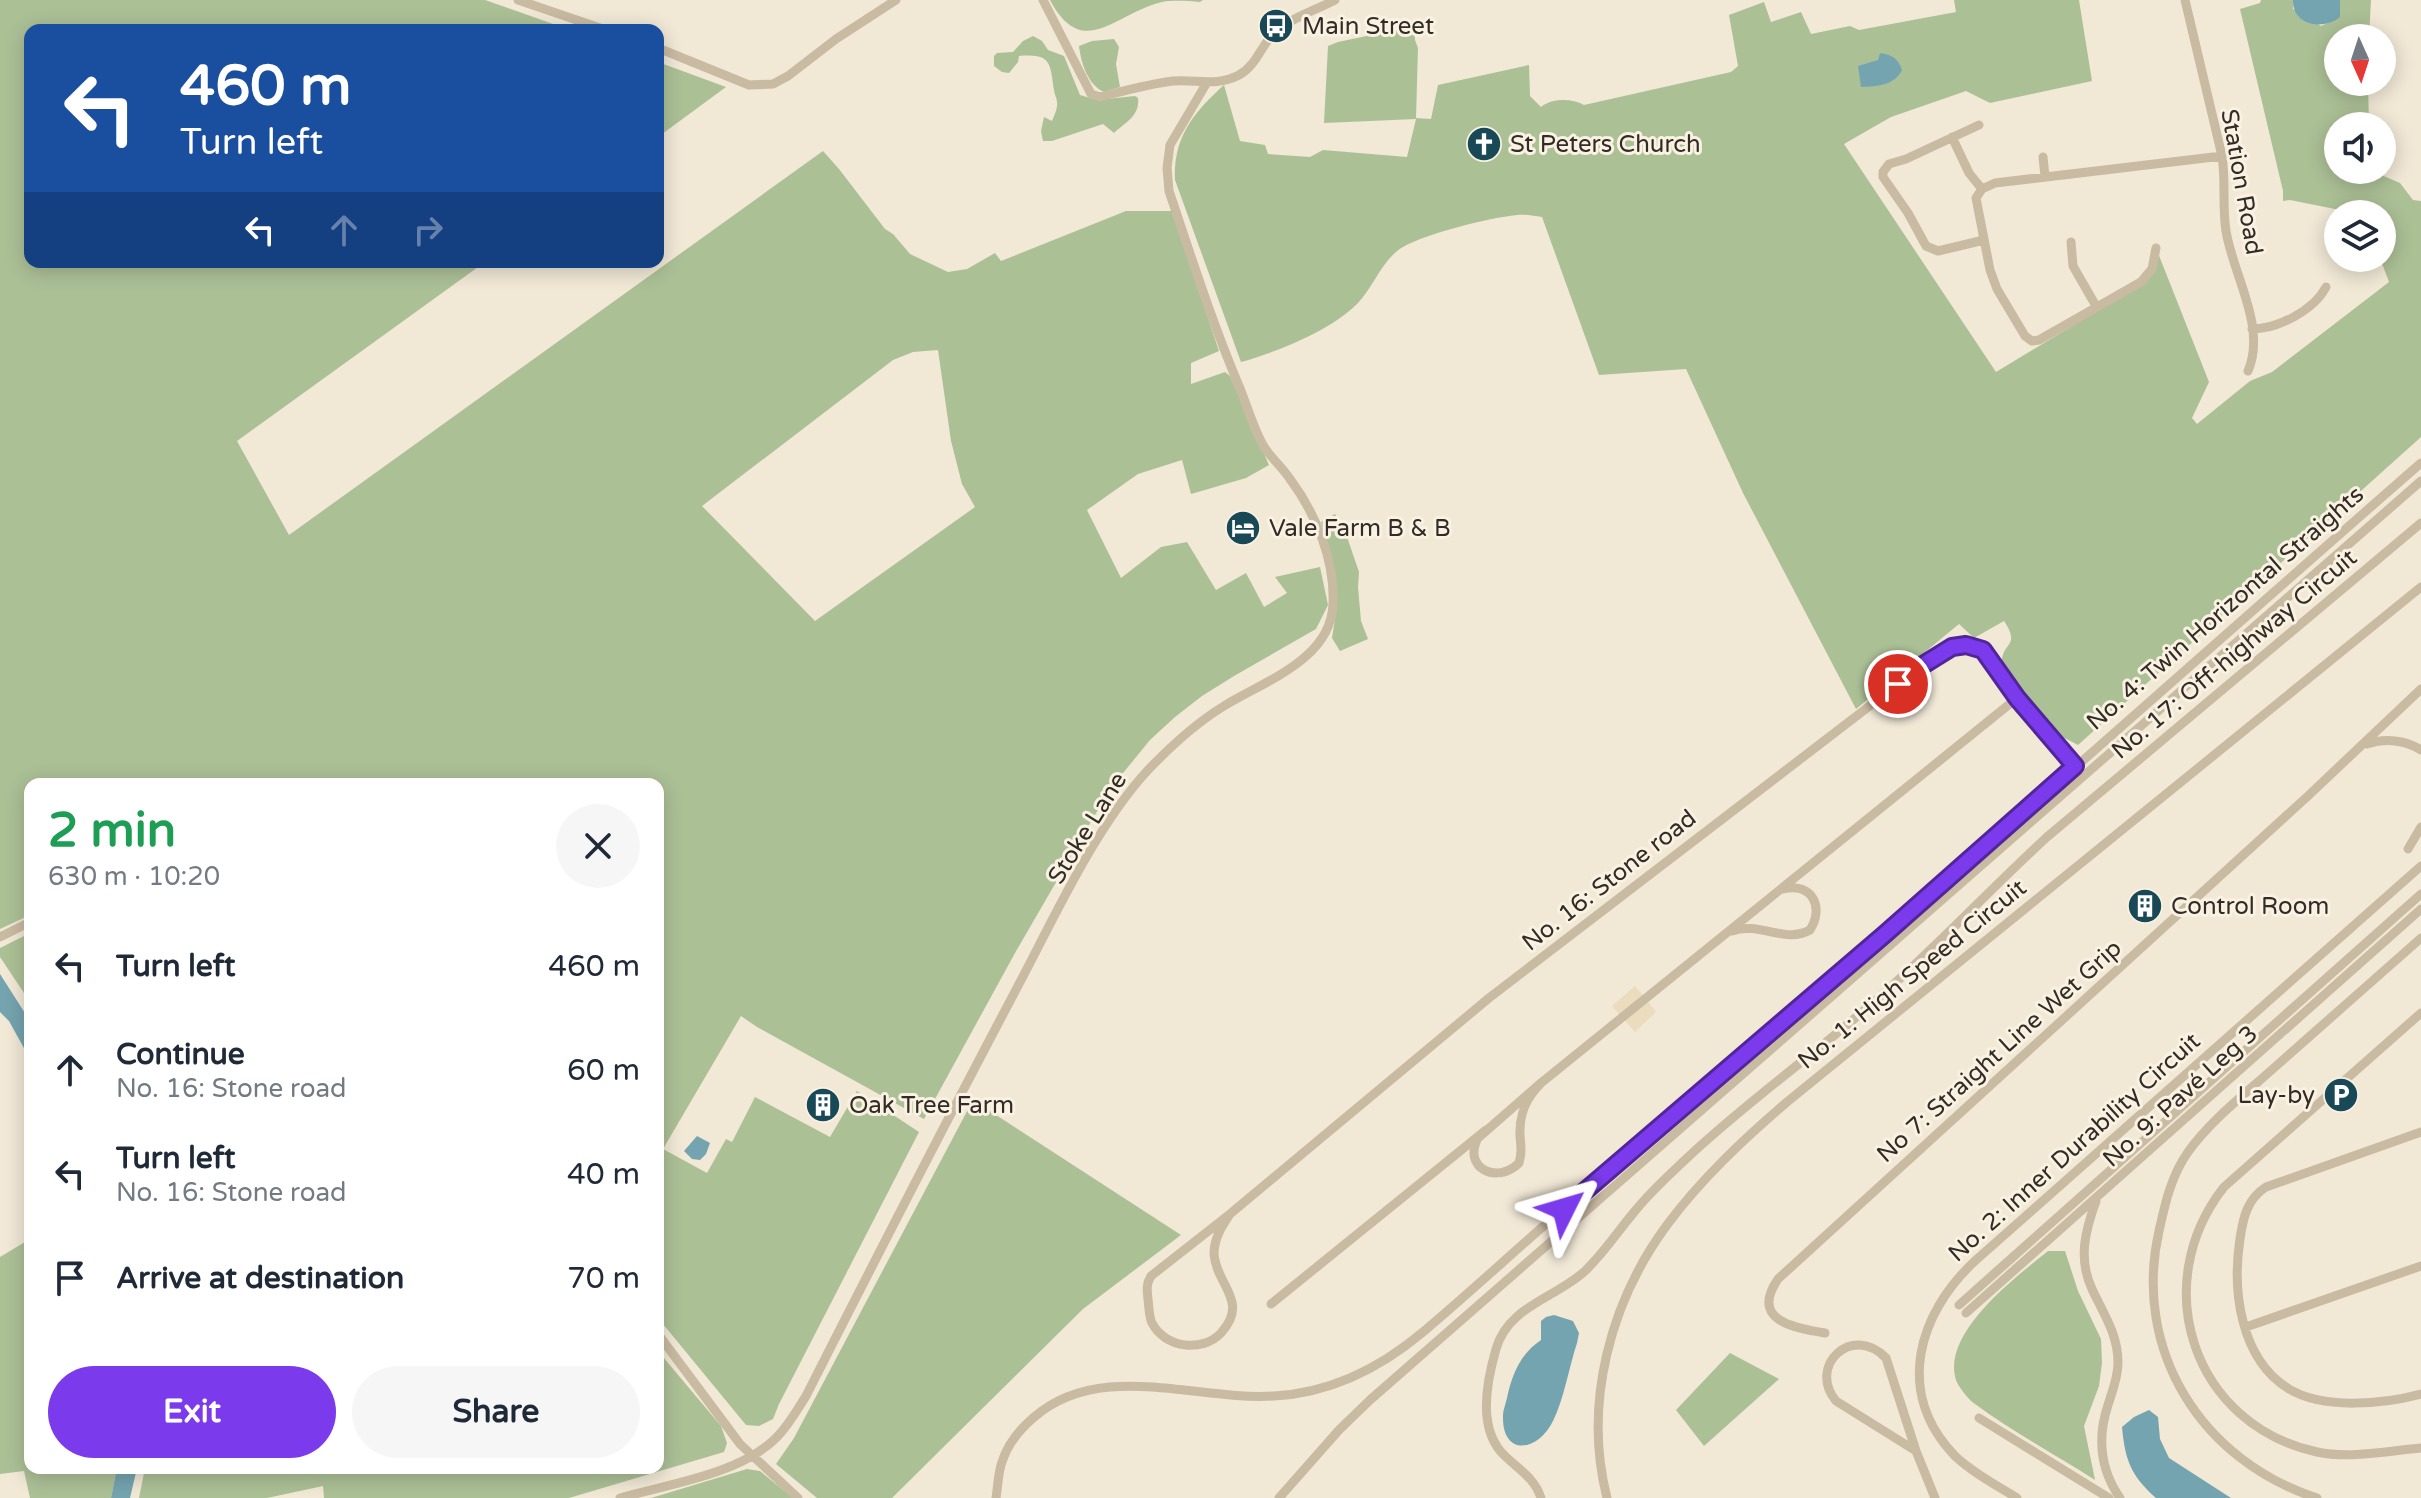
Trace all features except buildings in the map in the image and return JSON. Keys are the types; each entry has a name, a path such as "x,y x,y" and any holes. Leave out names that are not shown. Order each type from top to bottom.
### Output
{"street":[{"path":"518,0 588,24"},
{"path":"664,50 749,85 773,84 896,0"},
{"path":"1043,0 1091,94 1100,97 1157,83 1183,80 1206,84 1241,74 1277,30 1335,0"},
{"name":"Station Road","path":"2185,0 2222,156 2226,232 2252,329 2253,356 2248,371"},
{"name":"Stoke Lane","path":"620,1498 715,1472 753,1456 777,1437 806,1396 946,1122 1082,867 1116,810 1146,772 1183,737 1221,707 1298,663 1320,643 1331,621 1334,607 1331,570 1317,525 1290,479 1264,446 1226,356 1169,191 1167,168 1170,145 1206,84"},
{"path":"1979,125 1889,164 1883,177 1914,222 1926,246 1932,250 1984,240"},
{"path":"1952,137 1969,173 1982,189"},
{"path":"2156,248 2152,269 2141,282 2039,340 2032,341 2025,336 1997,289 1990,270 1976,198 1982,189 1995,183 2222,156"},
{"path":"2043,157 2045,176"},
{"path":"2071,242 2073,266 2096,306"},
{"path":"2252,329 2264,329 2290,318 2314,301 2326,287"},
{"name":"No. 4: Twin Horizontal Straights","path":"996,1498 1003,1457 1020,1430 1043,1410 1083,1391 1125,1386 1274,1396 1333,1385 1387,1360 1424,1332 1873,944 2421,463"},
{"name":"No. 4: Twin Horizontal Straights","path":"1279,1498 1370,1400 2421,481"},
{"name":"No. 17: Off-highway Circuit","path":"1541,1498 1532,1480 1491,1440 1487,1427 1490,1375 1497,1345 1505,1329 1540,1299 1582,1274 1637,1207 1689,1156 1930,952 2047,837 2421,523"},
{"name":"No. 1: High Speed Circuit","path":"1607,1498 1599,1450 1598,1400 1618,1319 1653,1246 1713,1171 1798,1093 2421,587"},
{"name":"No. 16: Stone road","path":"1230,1214 1220,1229 1214,1254 1232,1299 1231,1319 1215,1338 1202,1345 1181,1345 1171,1341 1150,1321 1147,1283 1151,1276 1489,998 1923,665 1952,647 1973,646 1983,650 2017,698"},
{"name":"No 7: Straight Line Wet Grip","path":"1825,1333 1795,1327 1776,1318 1768,1297 1778,1279 2421,689"},
{"path":"1271,1304 2017,698 2075,766"},
{"name":"No 7: Straight Line Wet Grip","path":"2352,755 2375,741 2396,741 2421,750"},
{"path":"2408,849 2421,827"},
{"name":"No. 2: Inner Durability Circuit","path":"2017,1498 1963,1463 1944,1442 1929,1417 1921,1388 1919,1358 1925,1331 1938,1303 1955,1280 1976,1260 2421,866"},
{"path":"1710,947 1741,928 1792,935 1810,930 1816,915 1815,901 1811,895 1800,887 1782,889"},
{"path":"1959,1305 2421,894"},
{"name":"No. 9: Pavé Leg 3","path":"1966,1313 2421,909"},
{"path":"0,937 24,925"},
{"path":"2317,1498 2289,1487 2241,1458 2211,1431 2192,1408 2170,1369 2158,1328 2153,1285 2156,1245 2172,1183 2182,1161 2196,1142 2236,1102 2421,938"},
{"path":"2421,1013 2224,1187 2205,1214 2195,1240 2186,1291 2190,1332 2205,1370 2234,1408 2259,1429 2300,1447 2334,1454 2421,1448"},
{"path":"1486,1130 1474,1146 1474,1156 1479,1166 1492,1173 1513,1169 1521,1157 1520,1122 1526,1100 1541,1083"},
{"path":"2421,1132 2266,1187 2253,1197 2247,1207 2236,1271 2238,1299 2254,1350 2263,1365 2285,1387 2329,1403 2421,1394"},
{"path":"2098,1196 2088,1221 2083,1252 2085,1269 2109,1319 2117,1349 2118,1366 2102,1425 2101,1444 2109,1481 2120,1498"},
{"path":"2246,1327 2421,1266"},
{"path":"664,1342 740,1444 798,1498"},
{"path":"1916,1451 1831,1395 1828,1368 1836,1354 1852,1345 1862,1345 1878,1350 1886,1358 1916,1451 1935,1498"},
{"path":"2097,1498 1977,1421 2109,1498"}],"green space":[{"path":"0,0 485,0 553,24 24,24 24,268 477,268 237,441 289,535 823,151 885,229 910,254 948,272 967,269 995,253 1001,261 1126,211 1172,211 1219,351 1191,363 1191,384 1225,372 1230,376 1269,465 1246,478 1191,494 1182,460 1138,474 1087,510 1121,578 1161,547 1187,542 1216,590 1246,573 1264,607 1287,593 1275,577 1320,567 1328,605 1316,629 1234,676 1175,717 1150,740 1110,789 924,1119 741,1016 664,1147 664,778 24,778 24,918 0,929","holes":["938,350 951,441 962,484 975,507 815,621 702,506 893,360 913,352"]},
{"path":"1050,0 1203,0 1162,2 1115,23 1088,31 1075,28 1062,18"},
{"path":"1954,0 2079,0 2092,81 1990,103 1966,91 1891,117 1844,144 1996,372 2142,284 2156,248 2209,382 2192,418 2197,424 2250,381 2272,372 2389,282 2385,272 2396,272 2396,200 2324,200 2324,207 2283,201 2240,9 2261,0 2293,0 2293,9 2321,26 2324,25 2324,96 2368,96 2369,112 2324,112 2324,184 2396,184 2396,181 2413,200 2421,201 2421,437 2078,745 2057,734 2002,665 2004,652 2011,641 2004,621 1974,638 1959,624 1856,709 1743,493 1686,369 1599,375 1542,217 1520,215 1490,219 1403,247 1384,266 1357,304 1345,314 1318,332 1241,362 1175,180 1178,151 1188,126 1203,105 1224,85 1240,141 1265,145 1268,154 1310,157 1323,150 1407,157 1416,119 1324,123 1328,46 1414,24 1418,48 1416,118 1431,119 1438,85 1529,65 1530,96 1541,107 1562,100 1584,105 1731,72 1738,66 1729,15 1764,2 1771,22 1801,12 1811,34 1850,26 1859,30 1956,12"},
{"path":"2340,0 2371,0 2370,24 2325,24 2340,17"},
{"path":"1033,36 1042,41 1048,50 1064,56 1080,95 1097,100 1138,98 1137,110 1131,118 1114,133 1103,124 1052,141 1043,141 1041,131 1044,117 1052,121 1057,104 1047,62 1038,56 1019,56 1009,73 994,66 997,53 1013,52"},
{"path":"1114,39 1119,47 1116,64 1120,87 1104,92 1086,73 1079,46"},
{"path":"664,64 726,87 664,133"},
{"path":"1335,514 1345,531 1359,572 1361,621 1368,639 1340,651 1332,638 1336,579 1321,522"},
{"path":"24,936 24,993 0,957 0,948"},
{"path":"857,1091 919,1132 773,1419 759,1426 746,1425 664,1325 664,1150 707,1173 726,1139 732,1142 755,1097 830,1137"},
{"path":"973,1100 1181,1235 1083,1309 892,1498 817,1498 776,1464 794,1438"},
{"path":"24,1243 24,1471 0,1474 0,1257"},
{"path":"2048,1251 2065,1251 2078,1291 2101,1339 2099,1386 2084,1426 2095,1480 1975,1404 1964,1394 1956,1380 1954,1362 1970,1325 2001,1291"},
{"path":"1730,1353 1779,1379 1704,1446 1676,1410"},
{"path":"664,1358 721,1426 727,1443 724,1452 664,1470"},
{"path":"747,1469 760,1471 793,1498 651,1498"},
{"path":"25,1474 116,1474 111,1498 30,1498"},
{"path":"144,1474 650,1474 569,1498 324,1498 323,1486 267,1498 139,1498"}],"shaded area":[{"path":"1635,986 1656,1012 1635,1032 1612,1006"}],"water":[{"path":"2293,0 2340,0 2340,17 2325,24 2310,23 2303,20 2294,8"},
{"path":"1880,53 1894,58 1902,70 1890,82 1861,87 1858,66 1878,60"},
{"path":"0,974 24,1012 24,1048 9,1021 0,1012"},
{"path":"697,1136 710,1143 700,1160 692,1159 684,1151"},
{"path":"1554,1315 1573,1321 1579,1333 1560,1403 1546,1432 1530,1444 1514,1444 1504,1429 1503,1416 1511,1381 1522,1358 1541,1340 1541,1321"},
{"path":"2149,1410 2158,1417 2160,1439 2169,1458 2231,1498 2156,1498 2147,1490 2131,1467 2122,1427"},
{"path":"116,1474 136,1474 130,1498 111,1498"}],"place":[{"name":"Main Street","path":"1276,26"},
{"name":"St Peters Church","path":"1484,144"},
{"name":"Vale Farm B & B","path":"1243,528"},
{"name":"Control Room","path":"2145,906"},
{"name":"Lay-by","path":"2341,1095"},
{"name":"Oak Tree Farm","path":"823,1105"}],"route":[{"path":"1564,1209 1885,934 2075,766 2017,698 1983,650 1966,645 1952,647 1898,684"}]}
